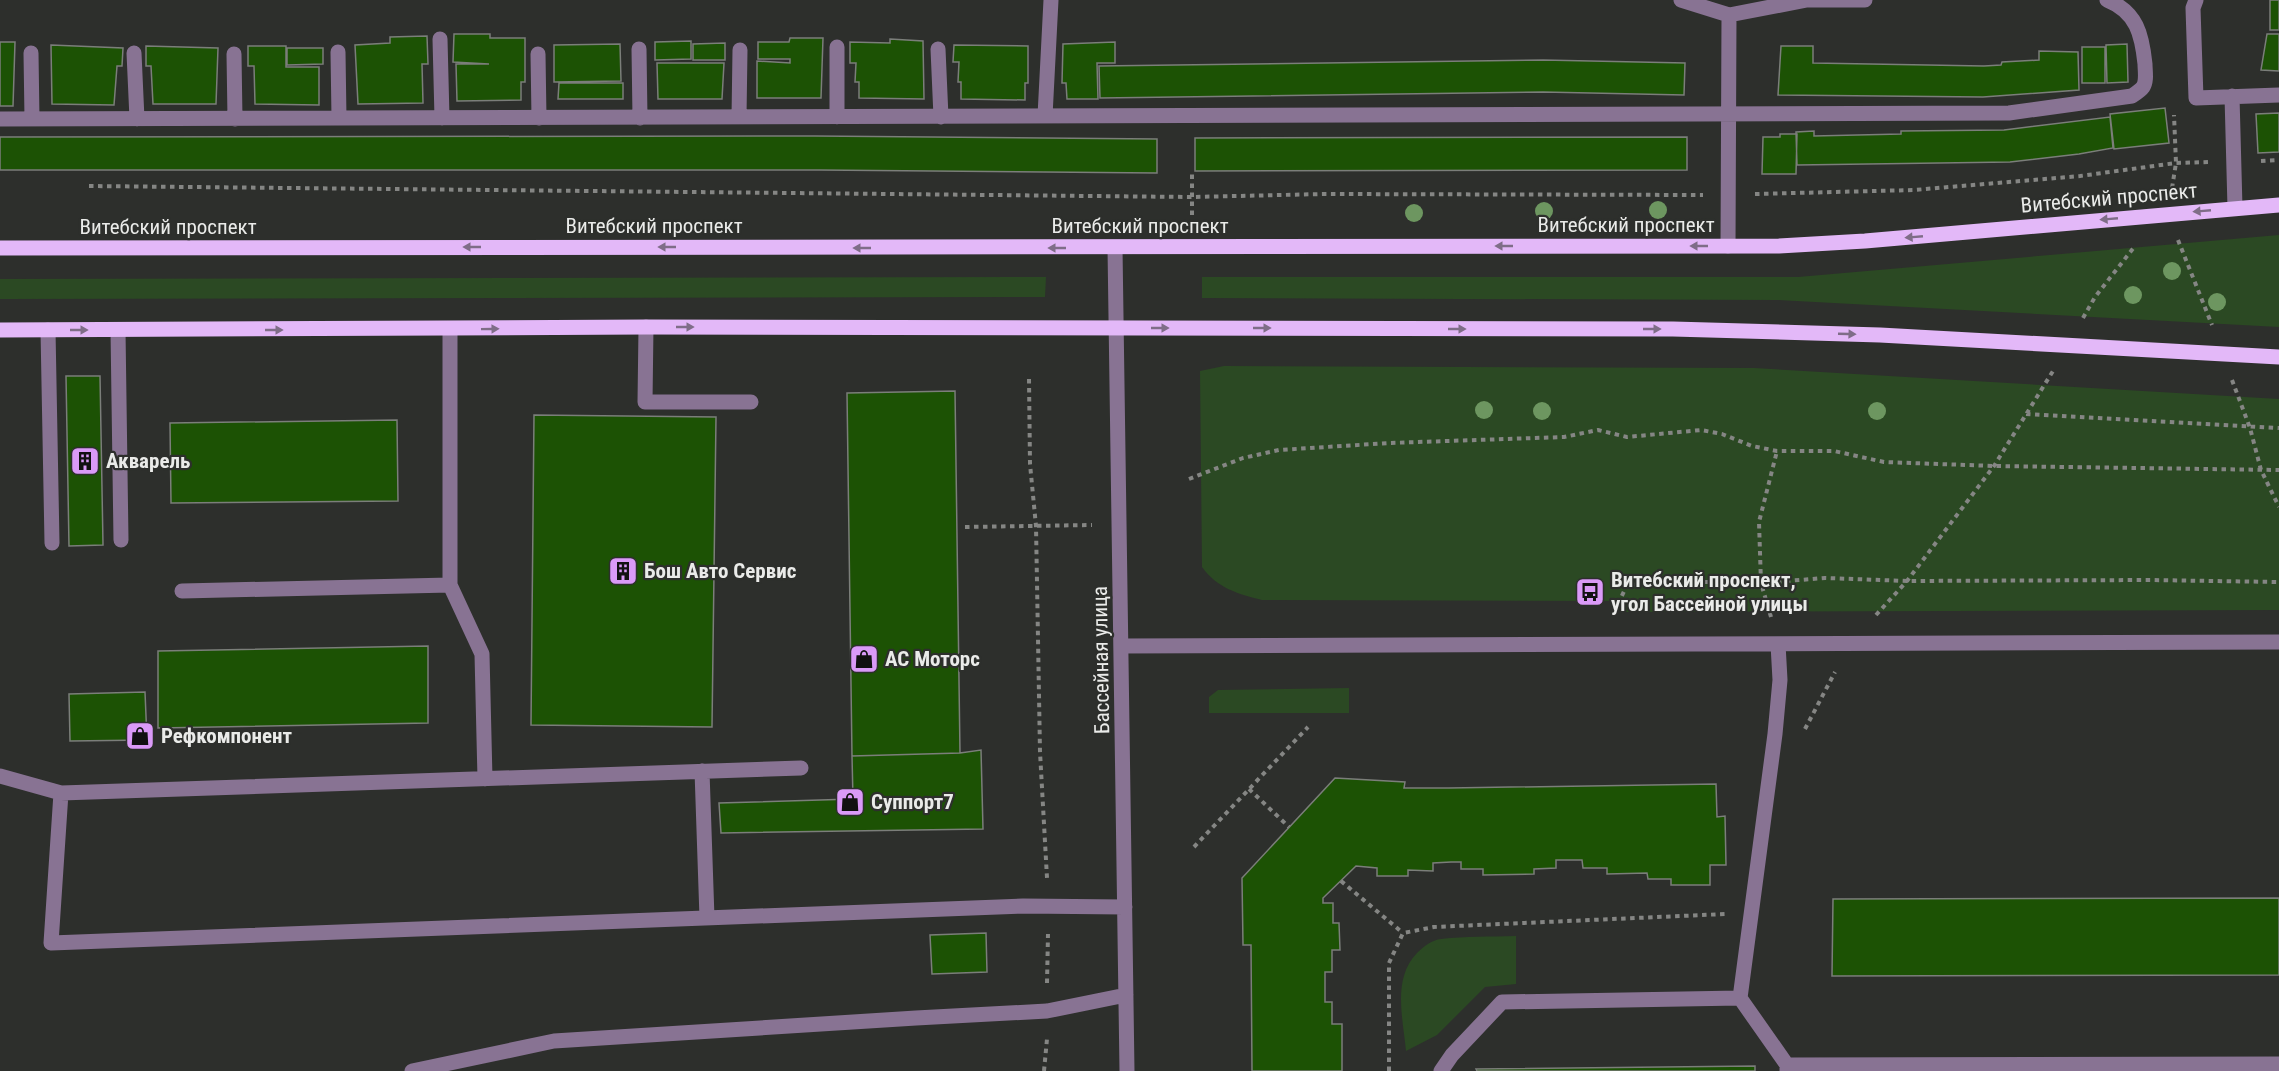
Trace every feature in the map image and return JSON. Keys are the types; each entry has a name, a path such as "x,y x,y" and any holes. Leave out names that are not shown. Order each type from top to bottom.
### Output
{"main road":[{"name":"Витебский проспект","path":"0,248 1115,248 1817,245 2279,205"},
{"path":"0,330 646,327 1782,331 2279,357"}],"street":[{"path":"1045,116 1051,0"},
{"path":"1681,0 1729,15 1807,0 1865,0"},
{"path":"0,119 1729,116 2009,113 2132,96 2143,87 2146,73 2142,37 2132,19 2119,5 2107,0"},
{"path":"2196,0 2193,8 2196,98 2279,95"},
{"path":"1728,246 1729,15"},
{"path":"440,39 442,118"},
{"path":"837,47 837,117"},
{"path":"639,49 640,118"},
{"path":"938,49 941,117"},
{"path":"739,117 740,50"},
{"path":"31,52 32,119"},
{"path":"338,52 339,118"},
{"path":"134,53 137,119"},
{"path":"234,54 235,119"},
{"path":"538,54 539,118"},
{"path":"2232,96 2235,208"},
{"name":"Бассейная улица","path":"1115,248 1127,1071"},
{"path":"646,327 645,402 751,402"},
{"path":"450,329 450,585 482,654 485,779"},
{"path":"48,330 52,543"},
{"path":"118,330 121,540"},
{"path":"182,591 450,585"},
{"path":"1121,646 2279,642"},
{"path":"1778,644 1780,680 1775,734 1740,998 1787,1068 2279,1064"},
{"path":"0,776 61,793 801,768"},
{"path":"702,771 707,918"},
{"path":"61,793 51,944 1023,906 1125,907"},
{"path":"412,1071 554,1041 1047,1011 1126,995"},
{"path":"1441,1071 1452,1055 1502,1002 1740,998"}],"path":[{"path":"90,186 1191,197 1325,194 1728,195 1914,190 2080,176 2176,163 2279,160"},
{"path":"1192,171 1192,215"},
{"path":"1885,605 1907,581 1994,466 2043,390 2102,288 2129,252 2167,214"},
{"path":"1029,379 1030,464 1036,526 1040,752 1048,907"},
{"path":"2026,414 2279,428"},
{"path":"1189,479 1243,458 1279,450 1389,443 1564,437 1598,430 1627,437 1701,430 1722,434 1752,446 1777,451 1834,451 1884,462 2279,470"},
{"path":"1767,603 1761,583 1760,522 1777,451"},
{"path":"964,527 1120,525"},
{"path":"1618,604 1627,585 1706,582 1761,583 1825,578 1907,581 2279,582"},
{"path":"1802,733 1836,670"},
{"path":"1194,847 1308,727"},
{"path":"1249,789 1288,827"},
{"path":"1341,881 1403,933"},
{"path":"1403,933 1434,927 1750,912"},
{"path":"1389,1071 1389,963 1403,933"}],"green space":[{"path":"2279,235 2279,327 1778,300 1202,298 1202,277 1798,277"},
{"path":"1046,277 1045,297 0,299 0,279"},
{"path":"1224,366 1754,368 2279,399 2279,610 1624,612 1623,601 1262,600 1221,585 1202,567 1200,371"},
{"path":"1349,688 1349,713 1209,713 1209,697 1218,690"},
{"path":"1516,936 1516,984 1485,987 1437,1035 1406,1051 1402,987 1409,963 1417,953 1428,944 1441,939"}],"building":[{"path":"2270,0 2279,0 2279,30 2270,30"},
{"path":"454,34 490,34 490,38 525,38 525,82 521,82 521,100 457,101 456,64 489,64 453,62"},
{"path":"2267,34 2279,34 2279,71 2261,70"},
{"path":"427,36 428,64 422,64 423,103 358,104 355,45 390,43 390,37"},
{"path":"790,38 823,38 821,98 757,98 757,61 790,63 790,59 758,59 758,42 789,42"},
{"path":"890,39 923,41 924,99 859,98 859,82 855,82 856,63 850,63 850,42 890,43"},
{"path":"691,41 691,59 655,60 655,42"},
{"path":"0,42 15,42 13,106 0,106"},
{"path":"1115,42 1115,63 1097,63 1098,99 1067,99 1066,83 1062,83 1063,44"},
{"path":"725,43 725,60 693,60 693,44"},
{"path":"620,44 621,81 554,82 554,45"},
{"path":"2127,44 2128,82 2107,83 2106,45"},
{"path":"51,45 123,48 122,66 117,66 114,105 52,104"},
{"path":"954,45 1028,46 1028,83 1025,83 1025,100 961,99 961,82 958,82 959,62 953,62"},
{"path":"146,46 218,48 216,104 153,104 151,66 146,66"},
{"path":"248,46 286,46 286,67 319,67 319,105 255,104 254,66 248,66"},
{"path":"1781,46 1813,46 1813,63 1984,66 2001,65 2002,62 2039,60 2039,51 2078,52 2079,90 1983,97 1778,95"},
{"path":"2082,47 2105,47 2105,83 2082,83"},
{"path":"287,48 323,48 323,64 287,65"},
{"path":"1543,60 1685,63 1684,95 1543,92 1100,98 1099,66"},
{"path":"657,63 724,63 722,99 658,99"},
{"path":"559,83 623,83 623,99 558,99"},
{"path":"2165,108 2169,143 2114,149 2110,114"},
{"path":"2279,113 2279,152 2258,153 2256,114"},
{"path":"2110,117 2113,148 2079,154 2010,162 1797,165 1796,132 1814,131 1814,136 1901,134 1901,131 2004,130"},
{"path":"1780,134 1797,134 1796,174 1762,174 1763,137 1780,137"},
{"path":"814,136 1157,139 1157,173 819,170 0,170 0,137"},
{"path":"1687,137 1687,170 1195,171 1195,138"},
{"name":"Акварель","path":"66,376 100,376 103,545 69,546"},
{"path":"955,391 960,753 852,756 847,393"},
{"name":"Бош Авто Сервис","path":"534,415 716,417 712,727 531,725"},
{"path":"397,420 398,501 171,503 170,423"},
{"path":"428,646 428,723 158,728 158,651"},
{"path":"145,692 147,740 70,741 69,694"},
{"path":"981,750 983,829 721,833 719,803 853,799 852,756 960,753"},
{"path":"1335,778 1405,782 1404,788 1716,784 1717,817 1725,816 1726,865 1710,865 1710,885 1671,885 1671,879 1648,879 1647,873 1607,874 1607,868 1583,868 1582,860 1556,860 1556,868 1534,869 1534,874 1483,875 1483,869 1461,869 1461,862 1451,862 1433,863 1433,871 1408,870 1408,876 1377,876 1377,868 1356,866 1323,898 1323,903 1333,903 1333,923 1339,923 1340,950 1332,950 1332,972 1325,972 1325,1002 1332,1002 1332,1024 1342,1024 1342,1071 1252,1071 1251,945 1243,945 1242,878"},
{"path":"2279,898 2279,975 1832,976 1833,899"},
{"path":"986,933 987,972 932,974 930,935"},
{"path":"1755,1066 1755,1071 1477,1071 1476,1069"}],"place":[{"name":"Акварель","path":"85,461"},
{"name":"Бош Авто Сервис","path":"623,571"},
{"name":"Витебский проспект, угол Бассейной улицы","path":"1590,592"},
{"name":"АС Моторс","path":"864,659"},
{"name":"Рефкомпонент","path":"140,736"},
{"name":"Суппорт7","path":"850,802"}]}
